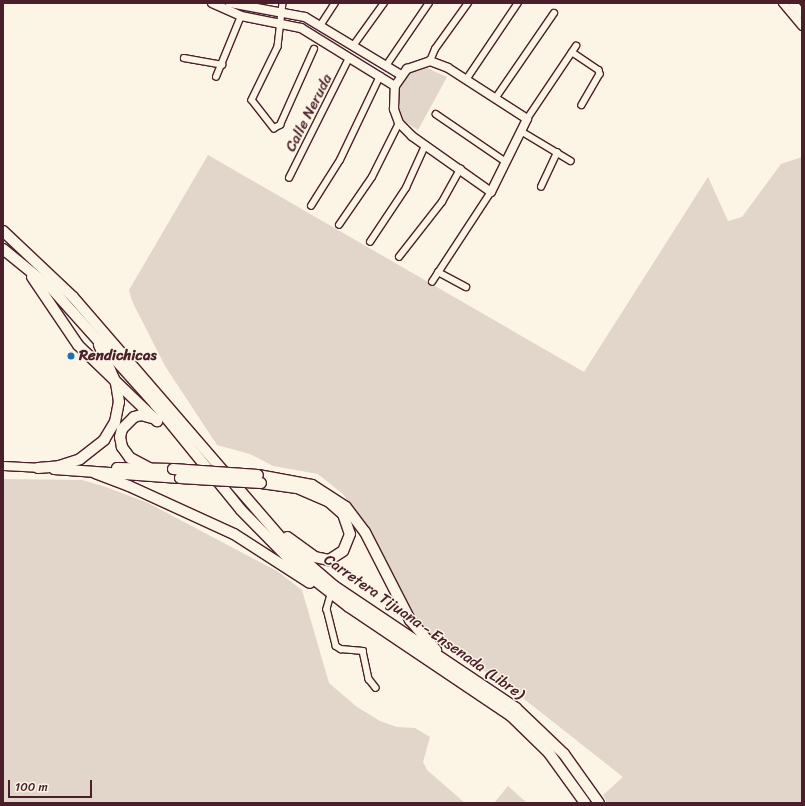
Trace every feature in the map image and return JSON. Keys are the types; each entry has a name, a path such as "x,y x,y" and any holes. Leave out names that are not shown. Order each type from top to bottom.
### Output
{"highway":[{"name":"Carretera Tijuana - Ensenada (Libre)","path":"3,231 73,297 162,397 258,514 290,548 322,577 441,656 531,721 564,754 599,803"},
{"name":"Carretera Tijuana - Ensenada (Libre)","path":"3,249 51,288 96,338 258,528 293,563 331,595 511,716 549,753 585,803"},
{"path":"24,266 78,345 116,384 157,421"},
{"path":"82,466 104,440 114,422 119,402 116,384 96,338"},
{"path":"151,469 130,458 122,447 120,437 122,429 134,417 147,416 180,436"},
{"path":"38,468 82,466 173,469 312,484 346,507 365,532 410,620 441,656"},
{"path":"38,468 82,466 96,474 129,486 234,534 304,581 322,588"},
{"path":"96,474 180,478 259,479 297,488 328,501 343,514 348,525 348,543 336,557 321,560 308,554 258,514"}],"street":[{"path":"212,3 241,16 301,28 395,86"},
{"path":"230,3 299,15 401,75"},
{"path":"283,3 278,47 252,100 274,128 280,125 314,49"},
{"path":"320,26 336,3"},
{"path":"353,46 384,3"},
{"path":"386,66 429,3"},
{"path":"430,61 435,49 468,3"},
{"path":"466,80 518,3"},
{"path":"783,3 802,26"},
{"path":"793,3 802,14"},
{"path":"495,99 554,13"},
{"path":"216,77 241,16"},
{"path":"432,282 491,192 527,119 576,46"},
{"path":"572,52 598,70 600,74 582,105"},
{"path":"184,58 222,65"},
{"name":"Calle Neruda","path":"289,178 349,58"},
{"path":"491,192 426,146 399,123 394,109 395,86 401,75 414,65 430,61 466,80 527,119"},
{"path":"311,206 340,160 380,76"},
{"path":"436,114 506,162"},
{"path":"339,225 372,177 399,123"},
{"path":"521,131 571,161"},
{"path":"370,242 406,188 426,146"},
{"path":"541,188 557,152"},
{"path":"400,256 442,202 460,169"},
{"path":"438,272 466,287"},
{"path":"3,466 38,468"},
{"path":"331,595 328,609 336,646 341,649 363,651 369,679 376,688"}],"shaded area":[{"path":"427,68 447,77 418,130 402,120 399,110 399,88 410,73"},
{"path":"208,155 584,372 708,177 728,221 742,217 781,164 802,157 802,803 607,803 603,795 623,777 519,695 410,620 344,495 318,474 273,466 250,454 217,445 165,366 132,301 129,290"},
{"path":"3,479 82,480 106,487 148,503 277,571 302,590 329,683 357,707 380,721 397,727 415,728 430,737 423,762 427,770 465,803 3,803"},
{"path":"508,786 527,803 494,803"}],"place":[{"name":"Rendichicas","path":"71,356"}]}
